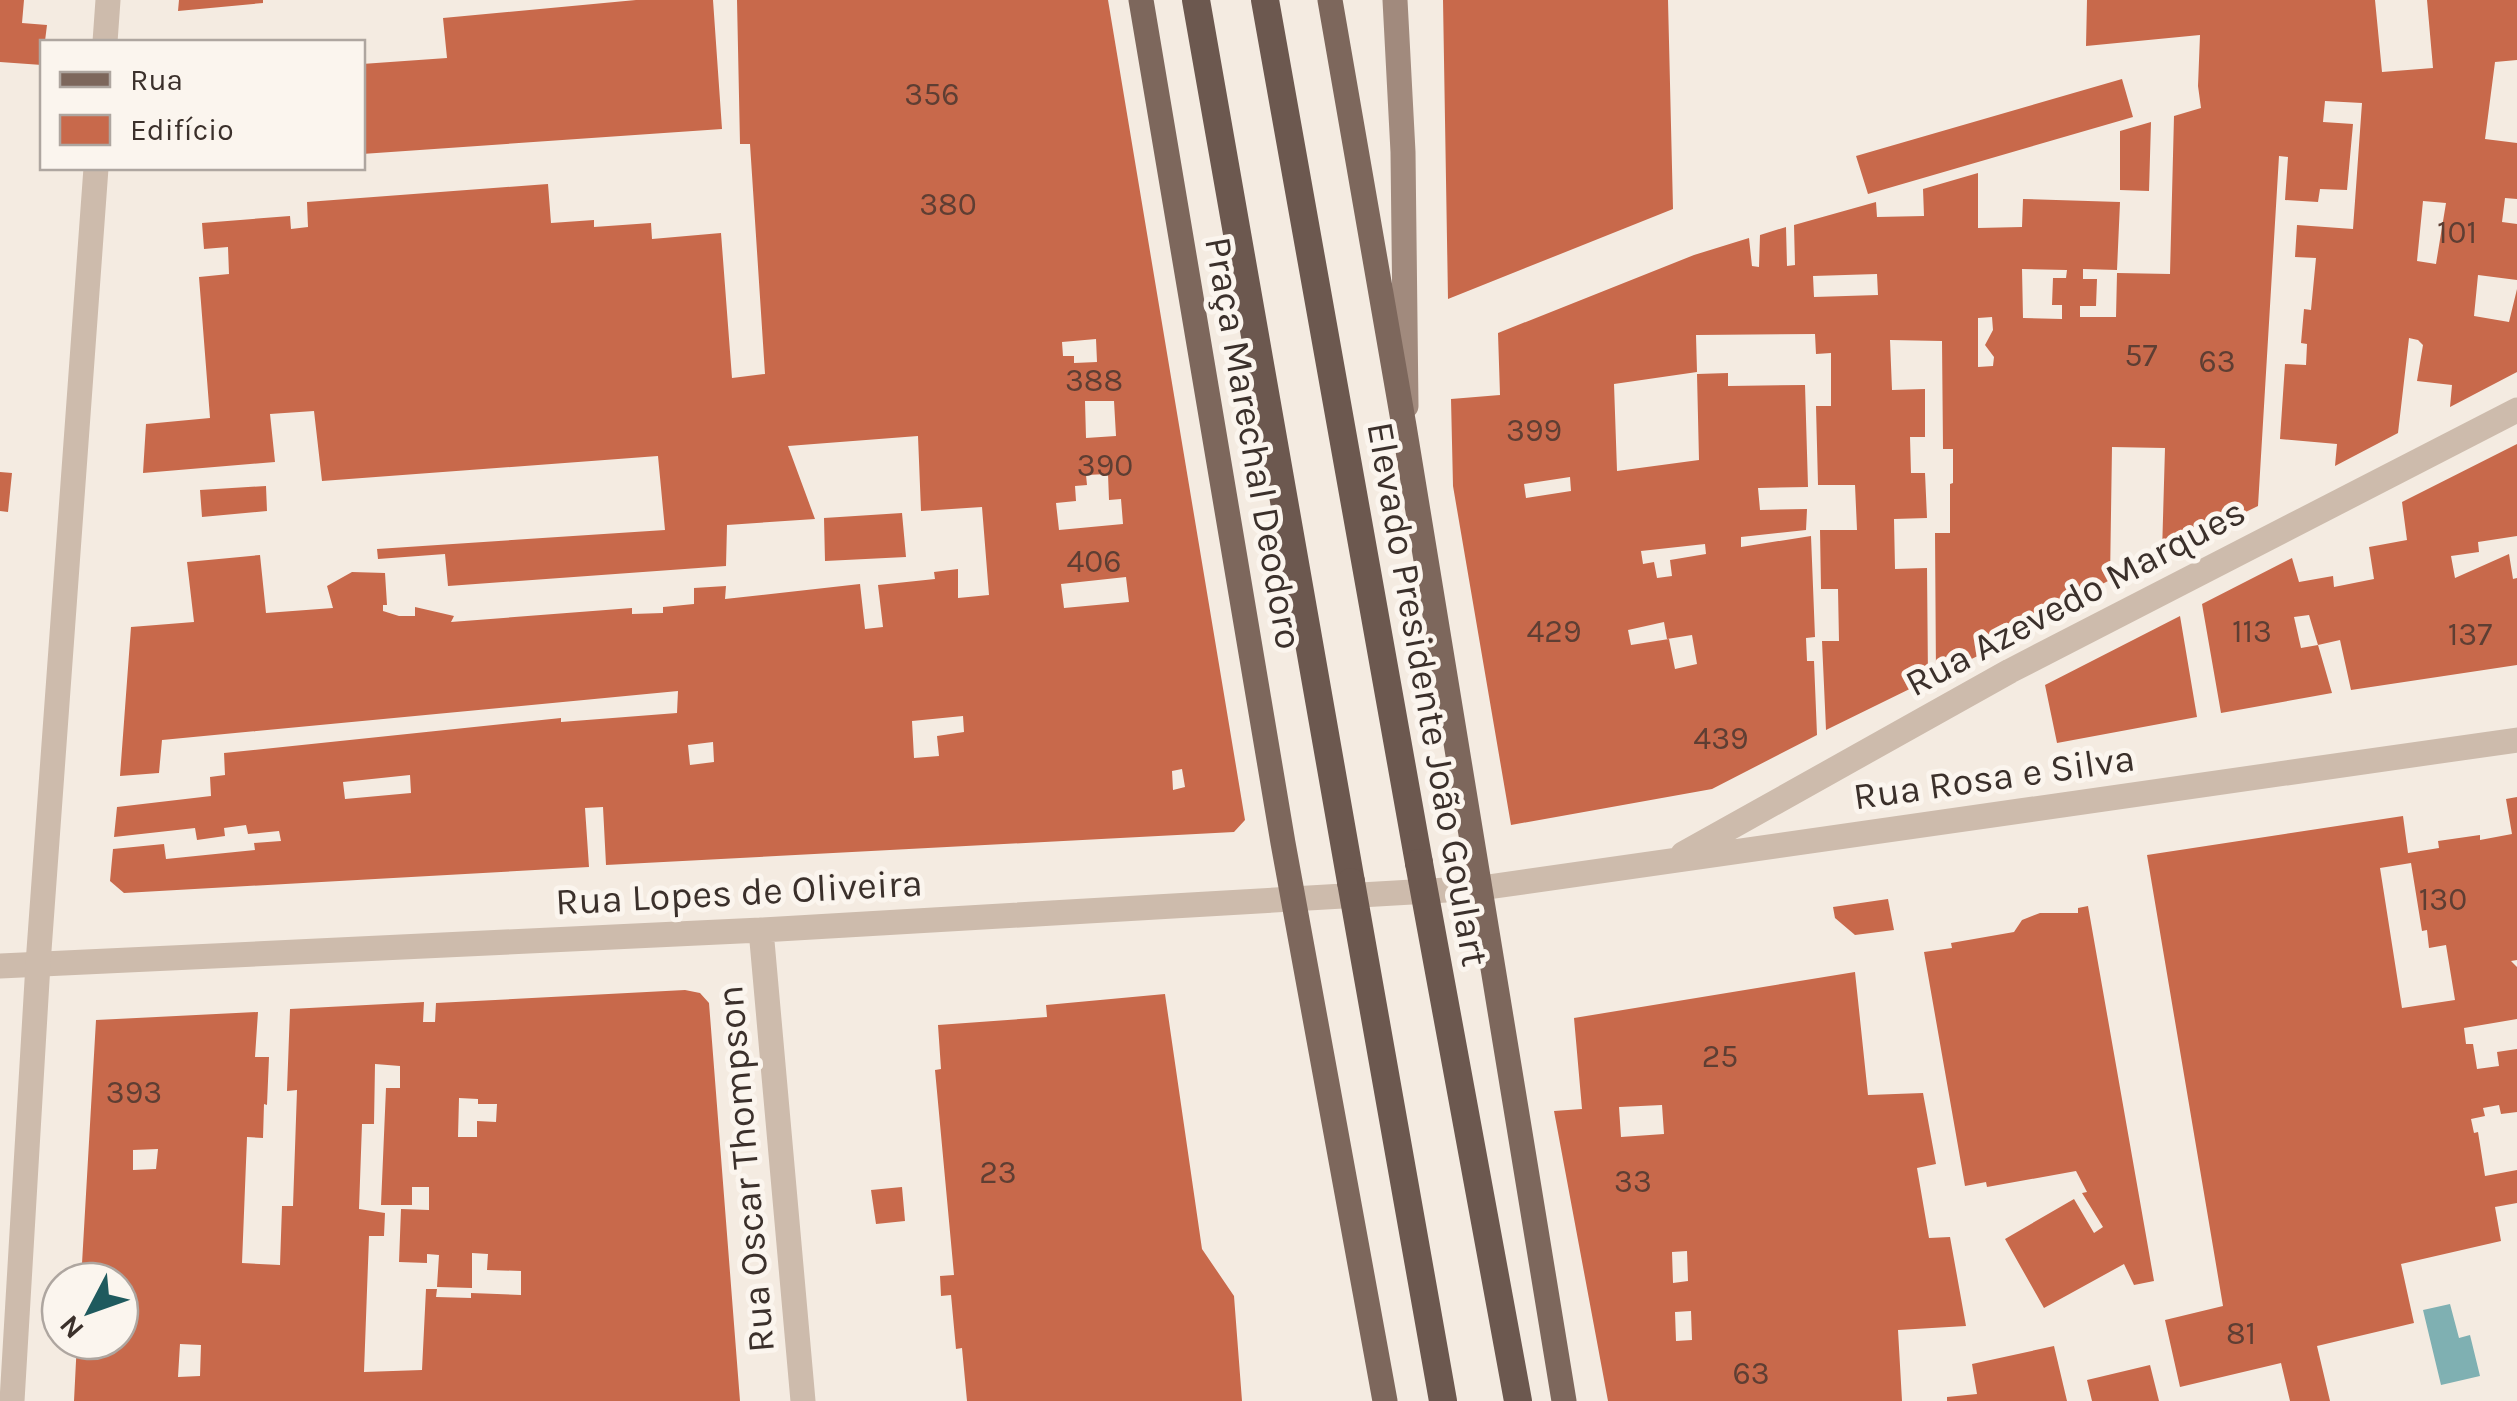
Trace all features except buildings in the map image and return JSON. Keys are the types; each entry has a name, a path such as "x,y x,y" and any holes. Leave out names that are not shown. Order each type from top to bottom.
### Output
{"highway":[{"path":"1196,0 1442,1401"},
{"name":"Elevado Presidente João Goulart","path":"1265,0 1518,1401"}],"main road":[{"name":"Praça Marechal Deodoro","path":"1141,0 1294,898 1385,1401"},
{"path":"1330,0 1564,1401"},
{"path":"1395,0 1404,172 1408,387 1404,426"}],"street":[{"path":"104,40 108,0"},
{"path":"12,1401 38,964 96,170"},
{"name":"Rua Azevedo Marques","path":"1672,860 2010,671 2517,410"},
{"name":"Rua Rosa e Silva","path":"1481,888 2517,740"},
{"name":"Rua Lopes de Oliveira","path":"0,966 761,930 1481,888"},
{"name":"Rua Oscar Thompson","path":"761,930 803,1401"}],"water":[{"path":"2450,1304 2459,1338 2470,1335 2480,1376 2441,1385 2423,1310"}]}
